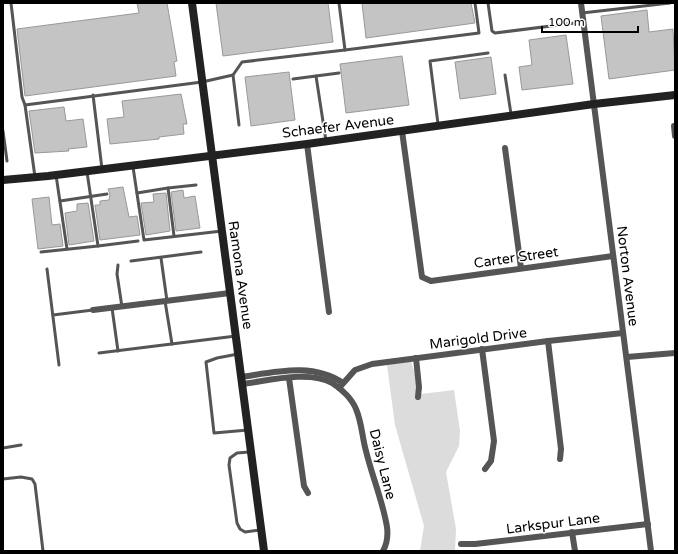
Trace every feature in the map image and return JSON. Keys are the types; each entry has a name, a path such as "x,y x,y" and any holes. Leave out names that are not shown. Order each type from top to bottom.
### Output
{"street":[{"name":"Ramona Avenue","path":"192,3 264,551"},
{"name":"Norton Avenue","path":"581,3 651,551"},
{"name":"Schaefer Avenue","path":"3,180 56,175 212,154 307,144 594,104 675,95"},
{"path":"674,126 675,136"},
{"name":"Carter Street","path":"402,131 422,278 431,281 613,256"},
{"path":"307,144 329,312"},
{"path":"505,148 521,268"},
{"path":"93,310 230,293"},
{"name":"Marigold Drive","path":"341,385 355,370 372,364 482,349 623,333"},
{"path":"548,341 562,449 560,459"},
{"path":"482,349 494,441 491,461 485,469"},
{"path":"627,357 675,353"},
{"path":"416,358 420,387 418,397"},
{"path":"242,381 292,370 311,370 330,375 341,385"},
{"path":"289,378 304,486 308,493"},
{"path":"242,381 319,378 341,385"},
{"name":"Daisy Lane","path":"341,385 356,408 360,420 366,451 386,527 385,546 383,551"},
{"name":"Larkspur Lane","path":"461,544 475,544 648,524"},
{"path":"572,532 575,551"}],"lane":[{"path":"11,3 22,97 25,105 35,177"},
{"path":"339,3 345,50"},
{"path":"239,126 233,75 242,62 479,33 475,3"},
{"path":"488,3 492,31 494,33 584,22"},
{"path":"582,13 670,3"},
{"path":"439,126 430,61 488,53"},
{"path":"294,79 339,73"},
{"path":"25,105 202,82 233,75"},
{"path":"505,75 511,116"},
{"path":"316,76 326,141"},
{"path":"93,96 102,169"},
{"path":"3,131 7,161"},
{"path":"133,165 144,240 222,231"},
{"path":"87,170 98,246"},
{"path":"56,175 67,249"},
{"path":"137,193 196,185"},
{"path":"168,188 174,236"},
{"path":"60,201 107,194"},
{"path":"41,252 138,241"},
{"path":"131,261 201,252"},
{"path":"161,258 172,344"},
{"path":"118,264 117,274 122,307"},
{"path":"47,269 59,365"},
{"path":"112,308 118,351"},
{"path":"53,315 93,310"},
{"path":"99,353 236,336"},
{"path":"238,354 213,359 206,362 214,433 248,430"},
{"path":"3,448 21,445"},
{"path":"251,452 237,453 230,458 229,465 237,523 240,529 245,532 261,530"},
{"path":"3,479 26,477 32,479 35,484 44,551"}],"shaded area":[{"path":"411,361 421,394 454,390 460,431 459,446 446,472 456,529 455,551 420,551 424,526 395,425 387,365"}],"building":[{"path":"137,3 167,3 177,61 174,62 176,76 25,96 17,29 139,13"},
{"path":"216,3 328,3 333,42 223,56"},
{"path":"362,3 471,3 475,23 366,38"},
{"path":"647,10 649,32 673,29 675,70 609,79 601,16"},
{"path":"566,35 573,84 522,90 519,67 532,65 529,40"},
{"path":"402,56 409,105 346,113 340,64"},
{"path":"491,57 496,94 460,99 455,62"},
{"path":"289,72 295,120 251,126 245,77"},
{"path":"181,94 187,124 183,124 184,134 159,137 159,139 110,144 107,119 124,117 122,101"},
{"path":"64,107 66,121 83,119 87,147 68,149 69,151 35,153 29,111"},
{"path":"123,187 129,217 137,216 140,235 100,240 95,205 100,205 100,201 109,200 110,194 108,189"},
{"path":"183,190 184,198 195,196 200,228 176,231 171,192"},
{"path":"166,193 170,231 146,235 141,203 154,202 153,194"},
{"path":"49,197 52,225 60,224 63,246 38,249 32,199"},
{"path":"88,203 94,241 69,245 65,213 77,211 77,204"}]}
